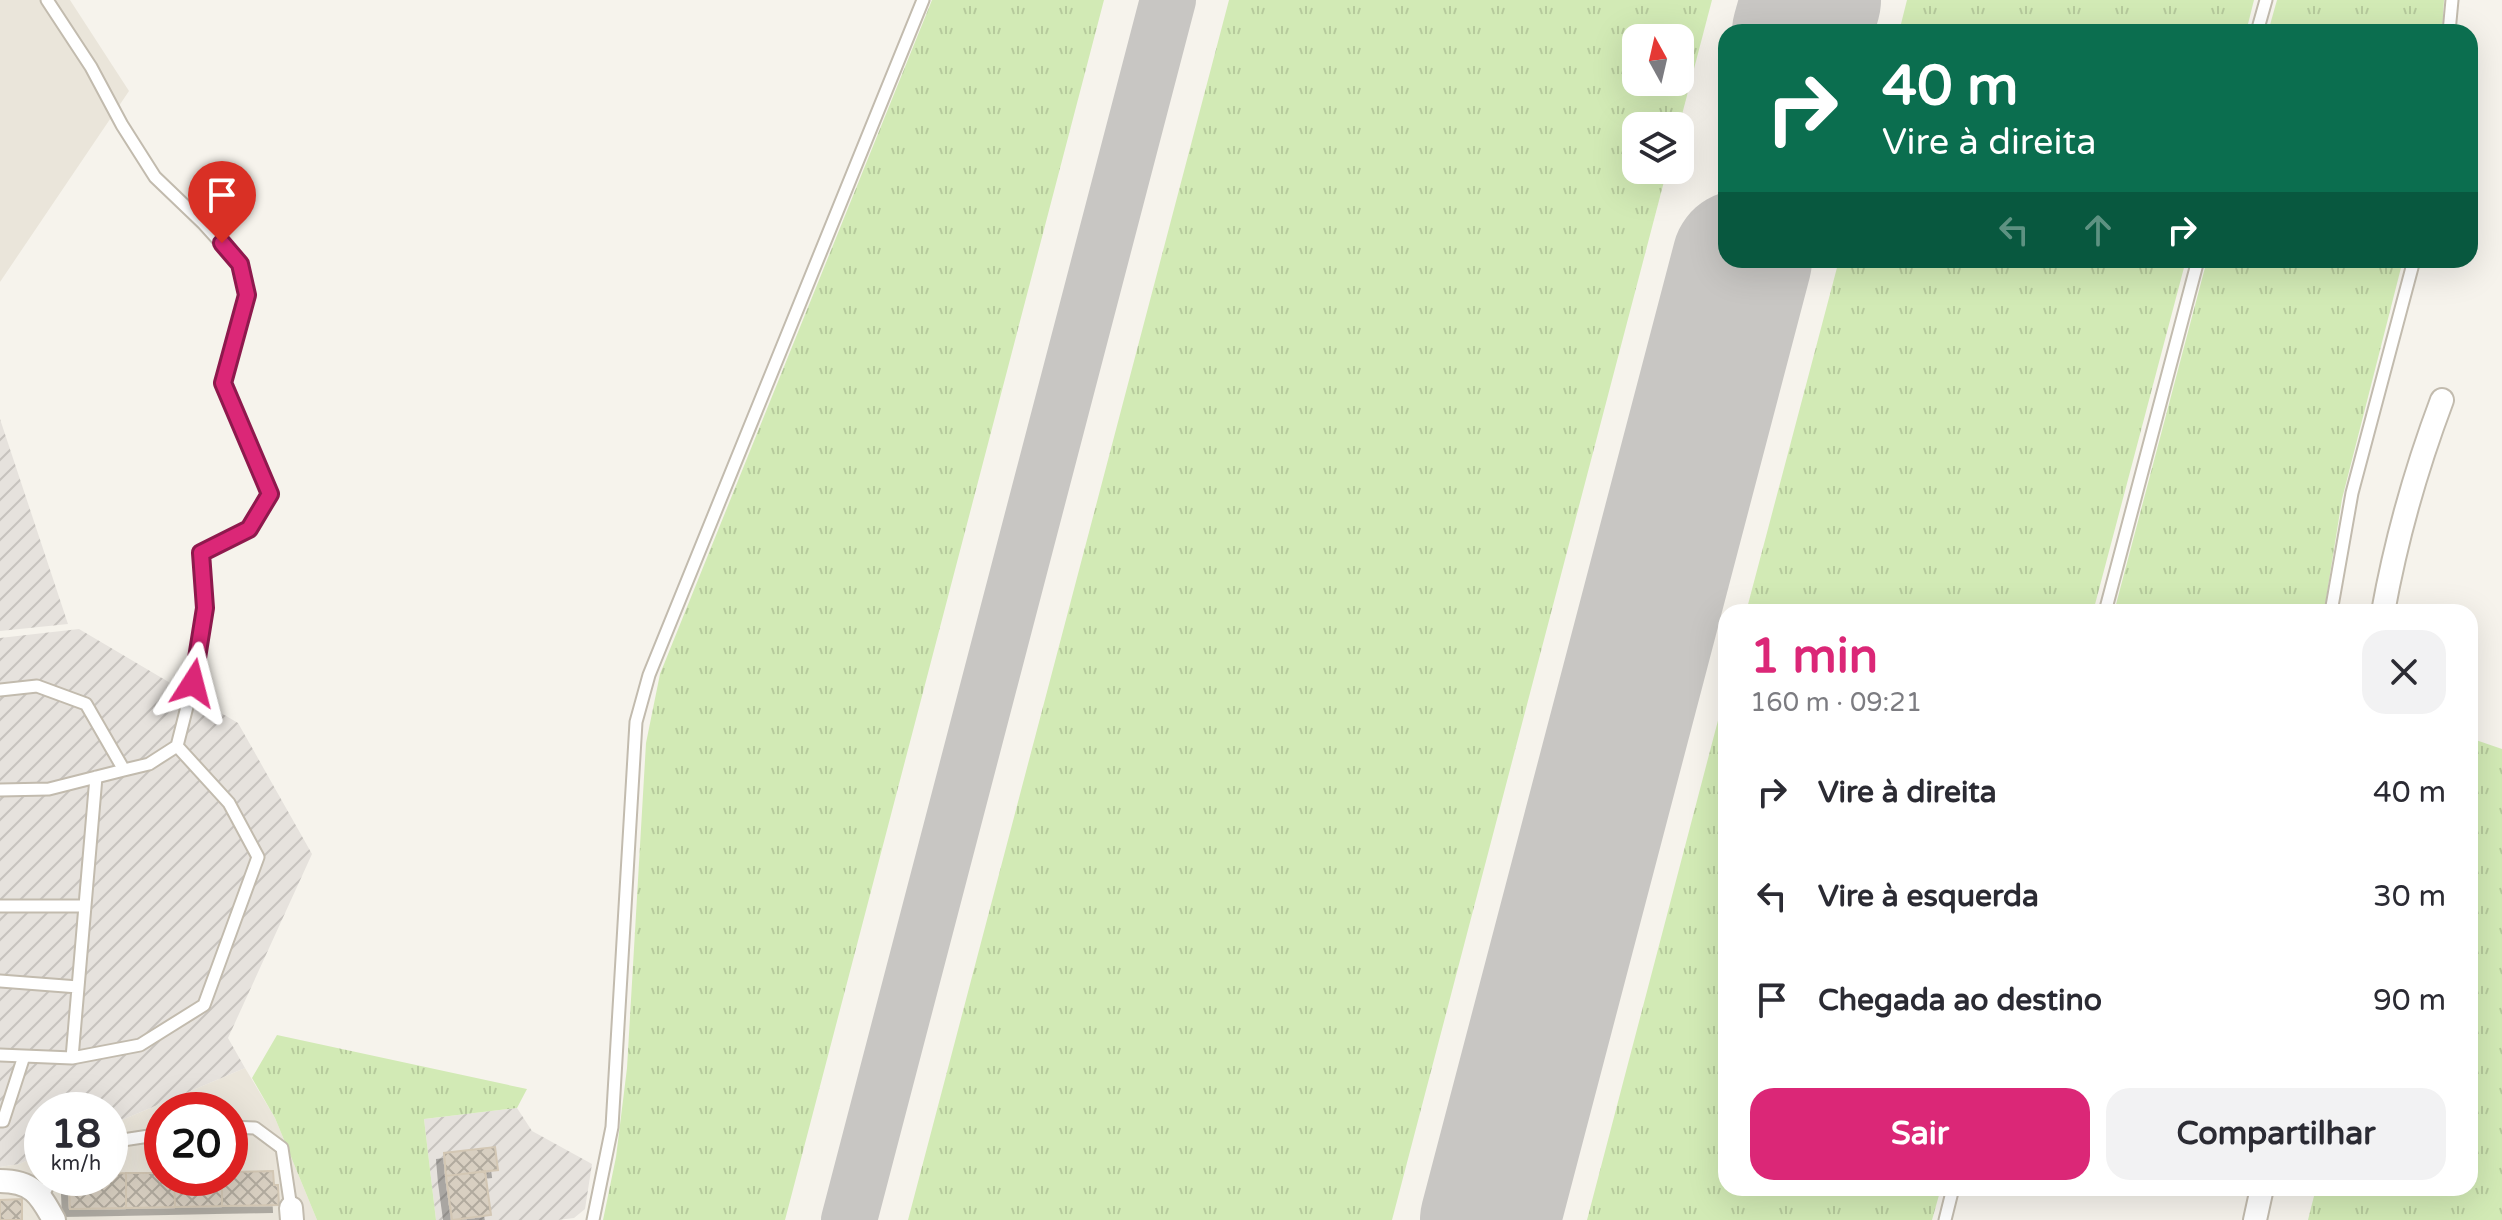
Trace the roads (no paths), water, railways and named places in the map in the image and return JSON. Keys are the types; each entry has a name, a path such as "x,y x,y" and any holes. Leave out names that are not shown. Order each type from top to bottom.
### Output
{"street":[{"path":"2384,604 2393,554 2427,439 2442,400"},
{"path":"0,1181 24,1184"},
{"path":"49,1196 54,1220"},
{"path":"2255,1220 2260,1196"}],"lane":[{"path":"0,790 49,789 149,764 177,746 193,683 205,608 201,553 249,529 270,494 223,383 247,295 240,264 155,177 91,67 47,0"},
{"path":"593,1220 612,1127 636,722 649,675 923,0"},
{"path":"2259,24 2266,0"},
{"path":"2450,24 2452,0"},
{"path":"2107,604 2196,268"},
{"path":"2332,604 2352,493 2412,268"},
{"path":"0,690 37,686 86,704 124,770"},
{"path":"0,1055 72,1058 140,1045 204,1005 258,857 229,803 177,746"},
{"path":"72,1058 96,777"},
{"path":"0,906 85,906"},
{"path":"0,981 78,987"},
{"path":"0,1121 3,1121 24,1056"},
{"path":"248,1128 255,1128 282,1148 292,1214"},
{"path":"1945,1220 1951,1196"}]}
